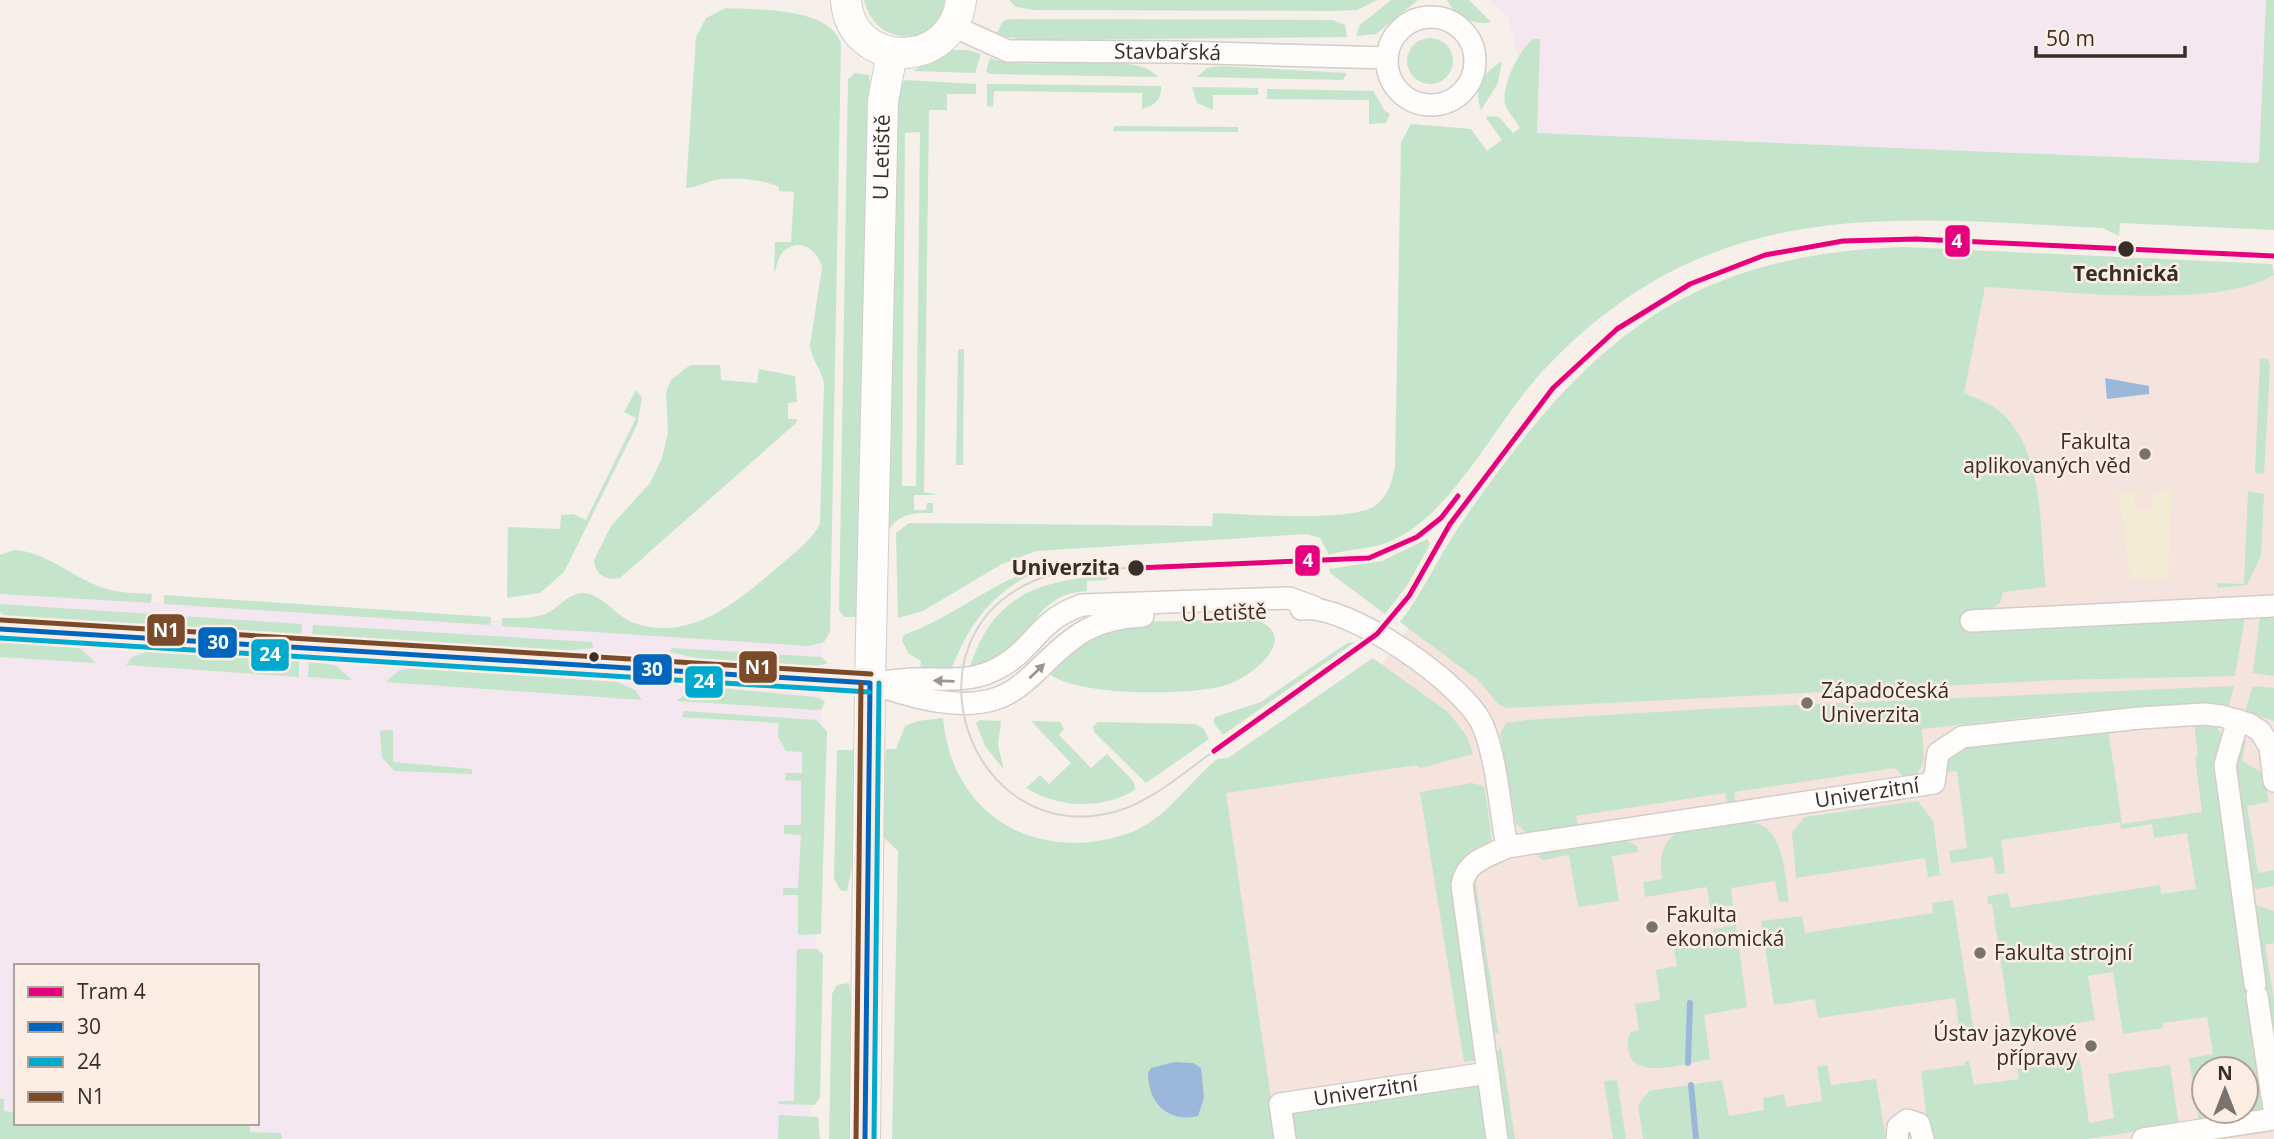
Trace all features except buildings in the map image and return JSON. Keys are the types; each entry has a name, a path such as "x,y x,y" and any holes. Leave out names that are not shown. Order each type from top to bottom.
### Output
{"street":[{"path":"846,0 850,20 858,32 879,48 892,53 927,49 957,13"},
{"path":"1433,9 1457,26 1472,46 1475,68 1463,92 1442,104 1426,105 1411,100 1393,83 1387,58 1399,32 1433,9"},
{"name":"Stavbařská","path":"957,13 1008,51 1191,52 1387,58"},
{"name":"U Letiště","path":"865,1139 870,683 883,101 892,53"},
{"path":"1971,621 2274,606"},
{"name":"U Letiště","path":"870,683 932,700 989,701 1020,686 1079,633 1115,617 1254,613 1314,607 1340,613 1364,625 1464,698 1486,736 1507,847"},
{"path":"0,629 870,683"},
{"name":"Univerzitní","path":"1497,1139 1462,885 1466,870 1472,864 1507,847 1934,783 1934,762 1945,746 1962,737 2204,714 2238,720 2260,731 2270,747 2274,781"},
{"path":"2238,720 2225,765 2274,1109"},
{"name":"Univerzitní","path":"1285,1139 1280,1104 1488,1073"},
{"path":"2143,1139 2274,1119"},
{"path":"1897,1139 1898,1127 1903,1121 1912,1120 1919,1124 1923,1139"}],"shaded area":[{"path":"1489,0 2266,0 2259,163 1536,133 1508,16"},
{"name":"Západočeská Univerzita","path":"1973,270 2274,275 2274,1139 892,1139 1087,847 1125,838 1376,673 1453,567"},
{"path":"0,593 823,638 811,1139 0,1139"}],"green space":[{"path":"864,0 945,0 940,16 931,27 919,34 906,36 892,34 880,27 870,16"},
{"path":"1009,0 1377,0 1357,10 1331,11 1033,10 1016,7"},
{"path":"1391,0 1418,0 1376,34 1356,36 1360,25"},
{"path":"1447,0 1469,0 1491,22 1478,23 1465,19"},
{"path":"2266,0 2274,0 2274,230 2120,223 2119,236 2103,228 1946,221 1872,222 1802,229 1734,246 1668,273 1604,315 1541,373 1454,489 1413,528 1391,541 1329,555 1320,538 1307,534 1036,551 1002,564 923,611 898,618 896,533 909,523 1212,526 1213,513 1323,516 1364,511 1376,505 1389,487 1395,467 1401,142 1411,124 1471,129 1487,151 1502,140 1486,118 1499,117 1513,133 1520,128 1508,110 1504,97 1517,59 1534,39 1540,39 1537,133 2259,163"},
{"path":"726,8 773,10 807,17 834,31 841,43 830,632 824,642 809,646 502,626 502,618 540,616 572,596 582,593 596,597 637,624 658,628 678,627 696,622 732,604 748,592 802,547 820,524 824,384 810,345 822,268 812,251 807,247 795,245 781,254 774,273 775,242 791,242 794,192 779,191 779,187 764,182 737,179 719,179 686,188 696,37 706,18"},
{"path":"1333,20 1345,25 1347,37 1024,40 996,35 1003,21"},
{"path":"1430,38 1446,45 1453,61 1446,77 1430,84 1414,77 1407,61 1414,45"},
{"path":"945,50 968,50 981,54 975,73 913,71"},
{"path":"990,58 1029,64 1127,64 1145,68 1158,77 990,74 986,71"},
{"path":"1502,61 1498,83 1481,110 1478,94 1481,82 1489,71"},
{"path":"1220,66 1347,73 1343,80 1197,77 1207,68"},
{"path":"855,73 869,75 871,95 859,617 844,617 839,610 848,79"},
{"path":"905,80 976,84 976,94 947,94 947,110 929,110 924,492 939,495 914,495 914,510 926,510 927,503 933,503 933,513 907,515 888,531 893,121 899,88","holes":["920,132 916,486 902,486 905,133"]},
{"path":"987,84 1161,86 1161,91 1157,101 1142,109 1142,93 994,91 993,107 987,106"},
{"path":"1192,87 1258,88 1258,95 1213,95 1213,110 1197,103"},
{"path":"1267,89 1373,91 1385,111 1390,114 1386,123 1369,124 1369,100 1267,99"},
{"path":"1114,126 1238,127 1238,132 1113,131"},
{"path":"1905,247 2272,264 2274,275 2247,286 2213,292 2134,296 1985,287 1964,393 1994,407 2014,426 2025,446 2032,468 2040,517 2046,587 2003,592 2000,603 1990,611 2245,617 2235,676 2058,680 1507,708 1499,705 1478,680 1400,622 1458,528 1503,465 1548,410 1594,362 1642,323 1696,292 1757,269 1826,254"},
{"path":"958,349 964,349 963,465 956,465"},
{"path":"2260,358 2268,359 2270,366 2264,474 2255,473"},
{"path":"690,365 720,365 721,380 757,383 759,369 795,376 797,402 788,403 788,419 797,419 796,423 620,578 606,578 597,570 594,560 611,526 650,483 662,458 668,433 666,392 671,380"},
{"path":"636,390 642,398 637,425 564,572 540,593 507,598 508,527 560,529 561,515 573,514 586,520 636,418 624,412"},
{"path":"2248,491 2264,494 2261,556 2247,585 2217,588 2217,583 2244,584"},
{"path":"1427,539 1430,544 1408,584 1385,614 1330,573 1329,569 1382,561"},
{"path":"14,550 36,554 104,588 152,594 151,603 0,594 0,555"},
{"path":"1040,567 1044,569 1011,586 985,610 965,639 950,673 920,669 921,661 909,654 902,641 904,635 922,628 1005,582"},
{"path":"1110,576 1106,580 1087,581 1087,591 1057,599 1038,616 1015,646 1004,655 969,671 978,646 990,625 1004,609 1021,596 1061,582"},
{"path":"164,595 491,617 490,625 164,604"},
{"path":"0,604 302,624 301,637 9,618 0,612"},
{"path":"2274,615 2274,676 2253,673 2260,616"},
{"path":"1253,619 1267,626 1274,634 1274,644 1260,664 1226,685 1188,691 1112,691 1067,683 1052,676 1050,671 1081,640 1138,622"},
{"path":"313,625 592,642 593,648 547,653 312,638"},
{"path":"0,642 80,648 96,663 0,657"},
{"path":"1355,642 1223,735 1213,722 1215,717 1261,702 1347,643"},
{"path":"672,648 821,657 828,663 793,668 749,666 669,652"},
{"path":"149,651 299,661 299,677 126,665 132,657"},
{"path":"1373,658 1448,712 1466,735 1473,754 1421,768 1417,765 1226,793 1277,1139 892,1139 898,851 881,835 886,749 896,749 905,726 918,721 943,718 950,753 963,783 982,807 1006,825 1034,837 1065,843 1098,841 1132,832 1155,819 1217,759 1228,758"},
{"path":"309,662 335,665 352,680 308,677"},
{"path":"410,668 617,682 635,690 642,700 386,682 398,671"},
{"path":"2234,686 2229,705 2203,703 2075,712 1922,729 1924,760 1916,777 1905,779 1895,768 1734,792 1736,807 1728,808 1725,793 1576,816 1578,830 1527,834 1516,823 1500,734 1506,723 1527,720 1705,709"},
{"path":"2253,686 2274,688 2274,721 2245,711"},
{"path":"708,687 815,697 825,701 822,709 817,710 676,701 694,689"},
{"path":"684,711 816,720 827,731 821,934 798,935 798,895 783,895 783,888 798,888 801,835 784,834 784,825 801,825 801,781 785,780 786,773 802,773 802,752 786,751 778,737 779,723 682,717"},
{"path":"980,720 1001,721 998,745 1004,770 985,746 976,723"},
{"path":"1031,721 1060,722 1064,729 1059,735 1091,768 1107,754 1134,782 1135,790 1109,801 1080,804 1052,800 1026,788 1040,775 1049,784 1071,763"},
{"path":"1098,722 1195,724 1204,729 1209,739 1146,783 1094,732 1093,726"},
{"path":"2194,723 2212,723 2223,735 2268,1111 2260,1112 2260,1055 2207,1055 2213,1054 2207,1017 2162,1023 2163,1028 2123,1034 2113,972 2088,976 2095,1020 2033,1030 2033,1039 2013,1042 1992,904 1988,904 1987,896 2008,893 2011,908 2160,885 2161,894 2196,889 2187,833 2154,838 2152,824 2121,829 2120,822 2001,840 2005,873 1996,874 1993,857 1951,863 1949,851 1967,848 1957,771 1939,773 1939,767 1956,746 2108,729 2122,824 2202,812 2195,757 2198,756"},
{"path":"393,730 393,762 472,769 472,774 395,771 382,758 380,731"},
{"path":"2243,734 2246,741 2242,761 2263,773 2269,802 2247,806 2258,873 2274,870 2274,886 2257,889 2250,887 2230,765"},
{"path":"837,750 856,750 855,853 847,891 840,890 834,879"},
{"path":"1472,783 1483,786 1485,790 1492,842 1460,861 1451,886 1477,1060 1464,1062 1420,792"},
{"path":"1918,801 1933,821 1940,875 1928,877 1925,858 1796,878 1792,832 1805,817"},
{"path":"1747,821 1760,825 1776,840 1789,901 1779,902 1775,881 1731,888 1733,905 1710,908 1707,887 1645,897 1643,882 1662,879 1661,859 1665,845 1673,836 1698,826"},
{"path":"1622,839 1637,846 1638,852 1612,856 1619,901 1578,907 1569,855 1543,860 1537,856 1538,852"},
{"path":"1475,878 1499,1034 1492,1032 1471,882"},
{"path":"1953,900 1975,1038 1961,1040 1955,998 1818,1018 1815,999 1774,1005 1761,921 1802,916 1805,933 1933,913 1932,903"},
{"path":"2256,905 2274,911 2274,943 2265,945 2274,999 2274,1062 2251,911"},
{"path":"1736,925 1747,1007 1704,1015 1710,1059 1664,1068 1641,1066 1633,1061 1629,1053 1628,1037 1631,1032 1639,1030 1635,1004 1660,1000 1656,970 1677,966 1674,948 1715,942 1713,929"},
{"path":"797,949 817,949 823,954 820,1098 814,1105 778,1104 779,1101 794,1101"},
{"path":"849,983 852,1004 850,1139 829,1139 832,994 837,985"},
{"path":"1501,1047 1515,1139 1508,1139 1495,1055"},
{"path":"2080,1060 2089,1123 2114,1118 2108,1074 2170,1065 2179,1125 2087,1139 1929,1139 1921,1071 1965,1065 1965,1061 1969,1061 1974,1085 2019,1079 2017,1069"},
{"path":"1827,1065 1831,1085 1876,1079 1886,1139 1643,1139 1638,1105 1649,1091 1722,1080 1729,1116 1764,1110 1763,1098 1784,1094 1786,1107 1822,1101 1817,1067"},
{"path":"1617,1080 1626,1139 1613,1139 1604,1081"},
{"path":"1475,1083 1481,1091 1488,1139 1294,1139 1289,1107"},
{"path":"0,1099 4,1099 4,1111 14,1113 14,1125 250,1125 250,1132 281,1133 282,1139 0,1139"},
{"path":"779,1115 818,1117 820,1139 778,1139"}],"sand":[{"path":"2135,490 2134,509 2152,510 2154,490 2172,491 2168,579 2130,578 2119,492"}],"water":[{"path":"2105,378 2149,386 2149,394 2107,399"},
{"path":"1175,1062 1193,1063 1201,1068 1204,1098 1198,1116 1187,1117 1169,1113 1156,1102 1152,1093 1148,1073 1151,1068"}],"waterway":[{"path":"1688,1063 1690,1003"},
{"path":"1691,1085 1696,1139"}],"tram line":[{"name":"4","path":"1214,751 1377,634 1409,596 1450,524 1553,388 1617,329 1690,284 1765,255 1843,241 1916,239 2274,256"},
{"name":"4","path":"1136,568 1369,558 1417,537 1441,518 1458,496"},
{"path":"1136,568 1085,570 1048,576 1036,580 993,608 969,646 961,689 968,732 989,771 1021,800 1064,815 1114,812 1128,807 1166,786 1214,751"}],"transit line":[{"name":"N1","path":"1,620 871,674"},
{"name":"30","path":"0,629 870,683"},
{"name":"24","path":"0,638 869,692"},
{"name":"N1","path":"856,1139 861,683"},
{"name":"30","path":"865,1139 870,683"},
{"name":"24","path":"874,1139 879,683"}],"place":[{"name":"Technická","path":"2126,249"},
{"name":"Fakulta aplikovaných věd","path":"2145,454"},
{"name":"Univerzita","path":"1136,568"},
{"name":"Západočeská Univerzita","path":"1807,703"},
{"name":"Fakulta ekonomická","path":"1652,927"},
{"name":"Fakulta strojní","path":"1980,953"},
{"name":"Ústav jazykové přípravy","path":"2091,1046"}]}
